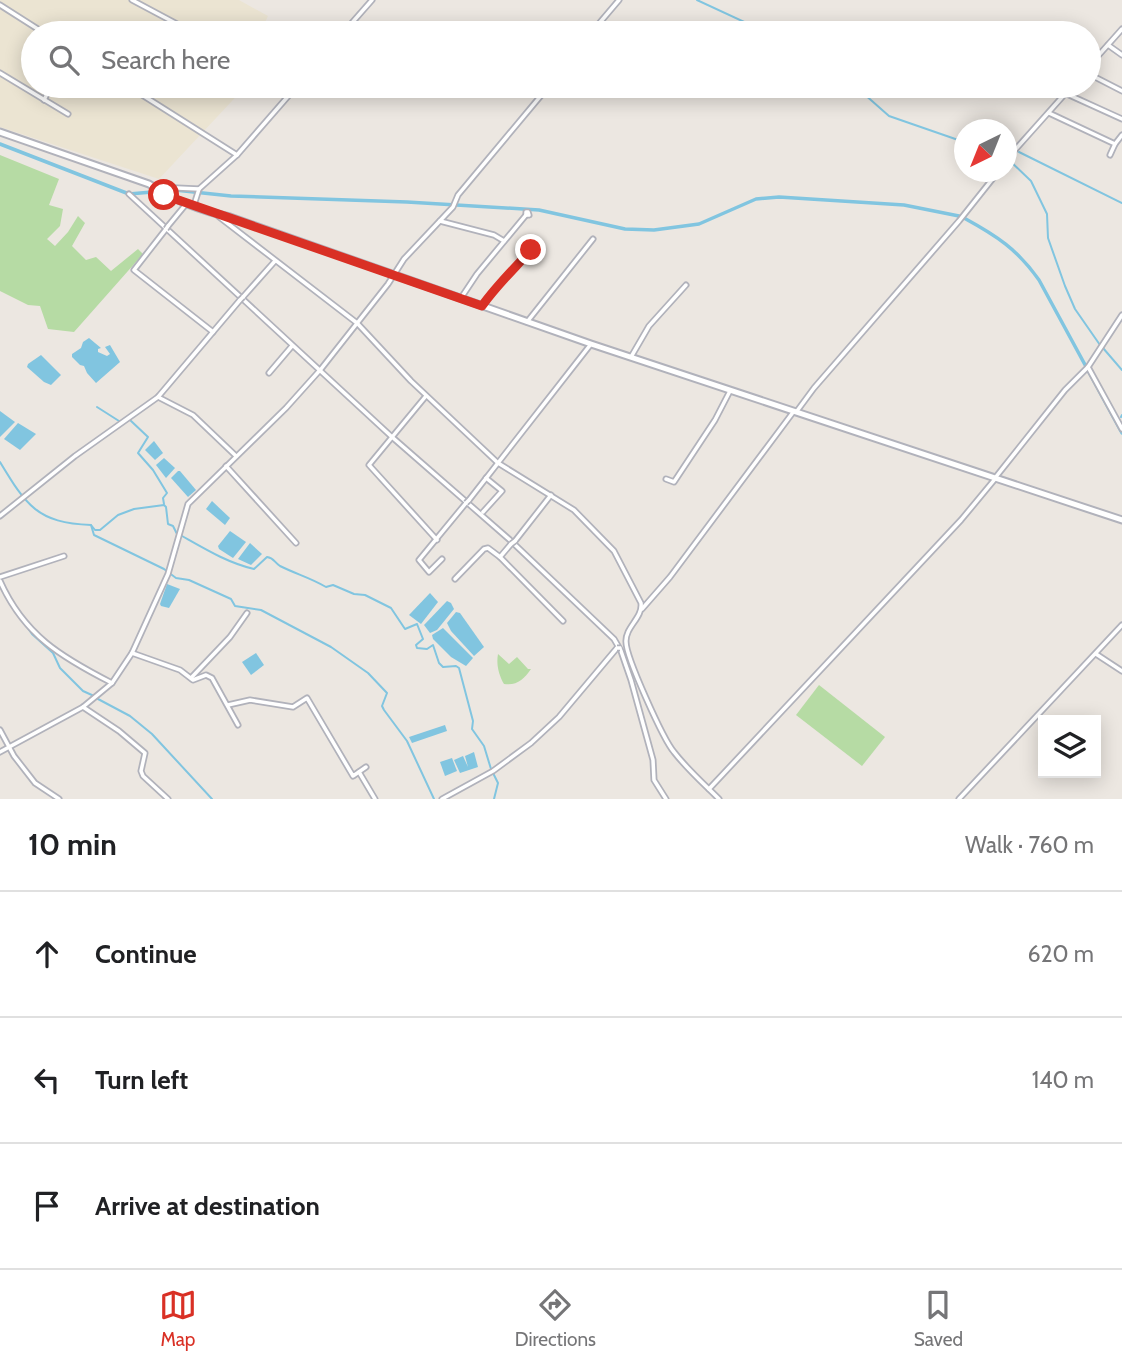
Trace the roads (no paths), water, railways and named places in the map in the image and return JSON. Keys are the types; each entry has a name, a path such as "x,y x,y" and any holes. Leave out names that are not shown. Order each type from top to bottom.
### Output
{"main road":[{"path":"0,132 156,188 164,195 215,214 527,322 1122,520"}],"street":[{"path":"132,0 171,21"},
{"path":"354,21 372,0"},
{"path":"602,21 619,0"},
{"path":"0,5 25,21"},
{"path":"1101,53 1122,29"},
{"path":"1108,45 1122,55"},
{"path":"0,73 21,86"},
{"path":"1101,80 1122,91"},
{"path":"41,98 68,114"},
{"path":"147,98 237,155"},
{"path":"213,332 134,270 167,228 191,204 198,190 237,155 287,98"},
{"path":"0,752 83,707 111,683 132,653 169,572 188,504 286,408 320,370 404,259 440,221 539,98"},
{"path":"1017,149 1062,98"},
{"path":"1077,98 1122,119"},
{"path":"1049,113 1115,144"},
{"path":"1110,155 1122,135"},
{"path":"442,799 519,753 559,717 621,647 642,609 670,577 706,525 814,388 990,182"},
{"path":"156,188 198,190"},
{"path":"129,194 392,437 490,522 614,639 631,680 653,760 654,780 666,799"},
{"path":"215,214 356,323 426,396 498,463 574,510 614,551 642,609"},
{"path":"461,298 526,215"},
{"path":"440,221 494,235 505,241"},
{"path":"527,322 593,239"},
{"path":"482,306 498,284 531,250"},
{"path":"0,516 75,456 158,397 275,261"},
{"path":"631,357 649,326 686,285"},
{"path":"709,789 953,530 1088,367 1122,315"},
{"path":"442,559 429,572 419,560 591,344"},
{"path":"269,373 292,346"},
{"path":"1088,367 1122,429"},
{"path":"666,480 674,482 715,420 730,391"},
{"path":"426,396 369,465 437,540"},
{"path":"158,397 193,415 236,456"},
{"path":"226,466 296,543"},
{"path":"483,512 502,491 486,478"},
{"path":"500,557 551,495"},
{"path":"455,579 488,548 563,621"},
{"path":"64,556 0,579 33,633 59,654 111,683"},
{"path":"191,678 230,637 247,613"},
{"path":"959,799 1122,625"},
{"path":"621,647 673,752 719,799"},
{"path":"132,653 180,670 193,680 206,675 212,677 238,725"},
{"path":"1096,654 1122,671"},
{"path":"228,705 250,700 293,707 307,698 353,776 366,767"},
{"path":"83,707 145,752 141,771 143,776 168,799"},
{"path":"0,730 35,783 59,799"},
{"path":"359,772 375,799"}],"water":[{"path":"89,338 101,348 98,352 107,356 110,354 105,347 110,345 120,362 96,383 84,366 72,357"},
{"path":"41,355 61,375 51,385 27,367"},
{"path":"0,411 15,422 0,437"},
{"path":"18,423 36,434 20,450 4,439"},
{"path":"154,441 163,453 155,460 145,450"},
{"path":"164,458 175,468 166,478 156,465"},
{"path":"178,471 196,490 188,497 171,478"},
{"path":"212,501 230,518 225,525 206,509"},
{"path":"230,531 246,542 233,558 218,546"},
{"path":"250,543 262,554 251,565 238,559"},
{"path":"167,584 180,589 169,608 160,604"},
{"path":"430,593 438,602 421,624 409,615"},
{"path":"447,601 454,609 437,630 430,633 424,625"},
{"path":"456,612 460,613 484,647 474,656 447,623"},
{"path":"443,628 473,658 466,666 451,657 433,639 432,635"},
{"path":"256,653 264,665 251,675 242,662"},
{"path":"445,725 447,731 412,743 409,737"},
{"path":"474,752 478,767 460,773 454,760 463,756 468,767 465,756"},
{"path":"452,758 457,771 445,776 440,762"}],"waterway":[{"path":"697,0 742,21"},
{"path":"869,98 889,116 954,139"},
{"path":"0,144 129,194 175,190 231,196 539,210 625,229 654,230 699,224 756,199 779,197 904,205 959,216"},
{"path":"1019,152 1122,203"},
{"path":"1017,168 1031,181 1047,214 1048,238 1065,286 1075,309 1100,345"},
{"path":"964,218 1006,244 1039,280 1122,433"},
{"path":"1103,348 1122,370"},
{"path":"97,407 119,421"},
{"path":"130,420 148,437 138,453 153,470 167,493 163,498 164,504"},
{"path":"0,462 26,500 45,516 91,525 95,530 100,530 118,515 134,509 164,505 168,524 173,526 177,534"},
{"path":"91,525 94,535 164,569 176,578 189,580 231,599 235,606 261,610 331,647 368,673 387,693 382,706 407,741 434,799"},
{"path":"182,536 208,551 254,569 267,557 273,559 280,566 326,587 333,585 354,594 365,595 391,608 405,629 417,624 423,639 416,645 417,648 427,649 433,645 443,667 459,668 473,721 472,729 484,746 498,783 494,799"},
{"path":"23,621 32,634 53,653 60,668 83,691 94,696"},
{"path":"98,699 130,716 152,734 212,799"}]}
